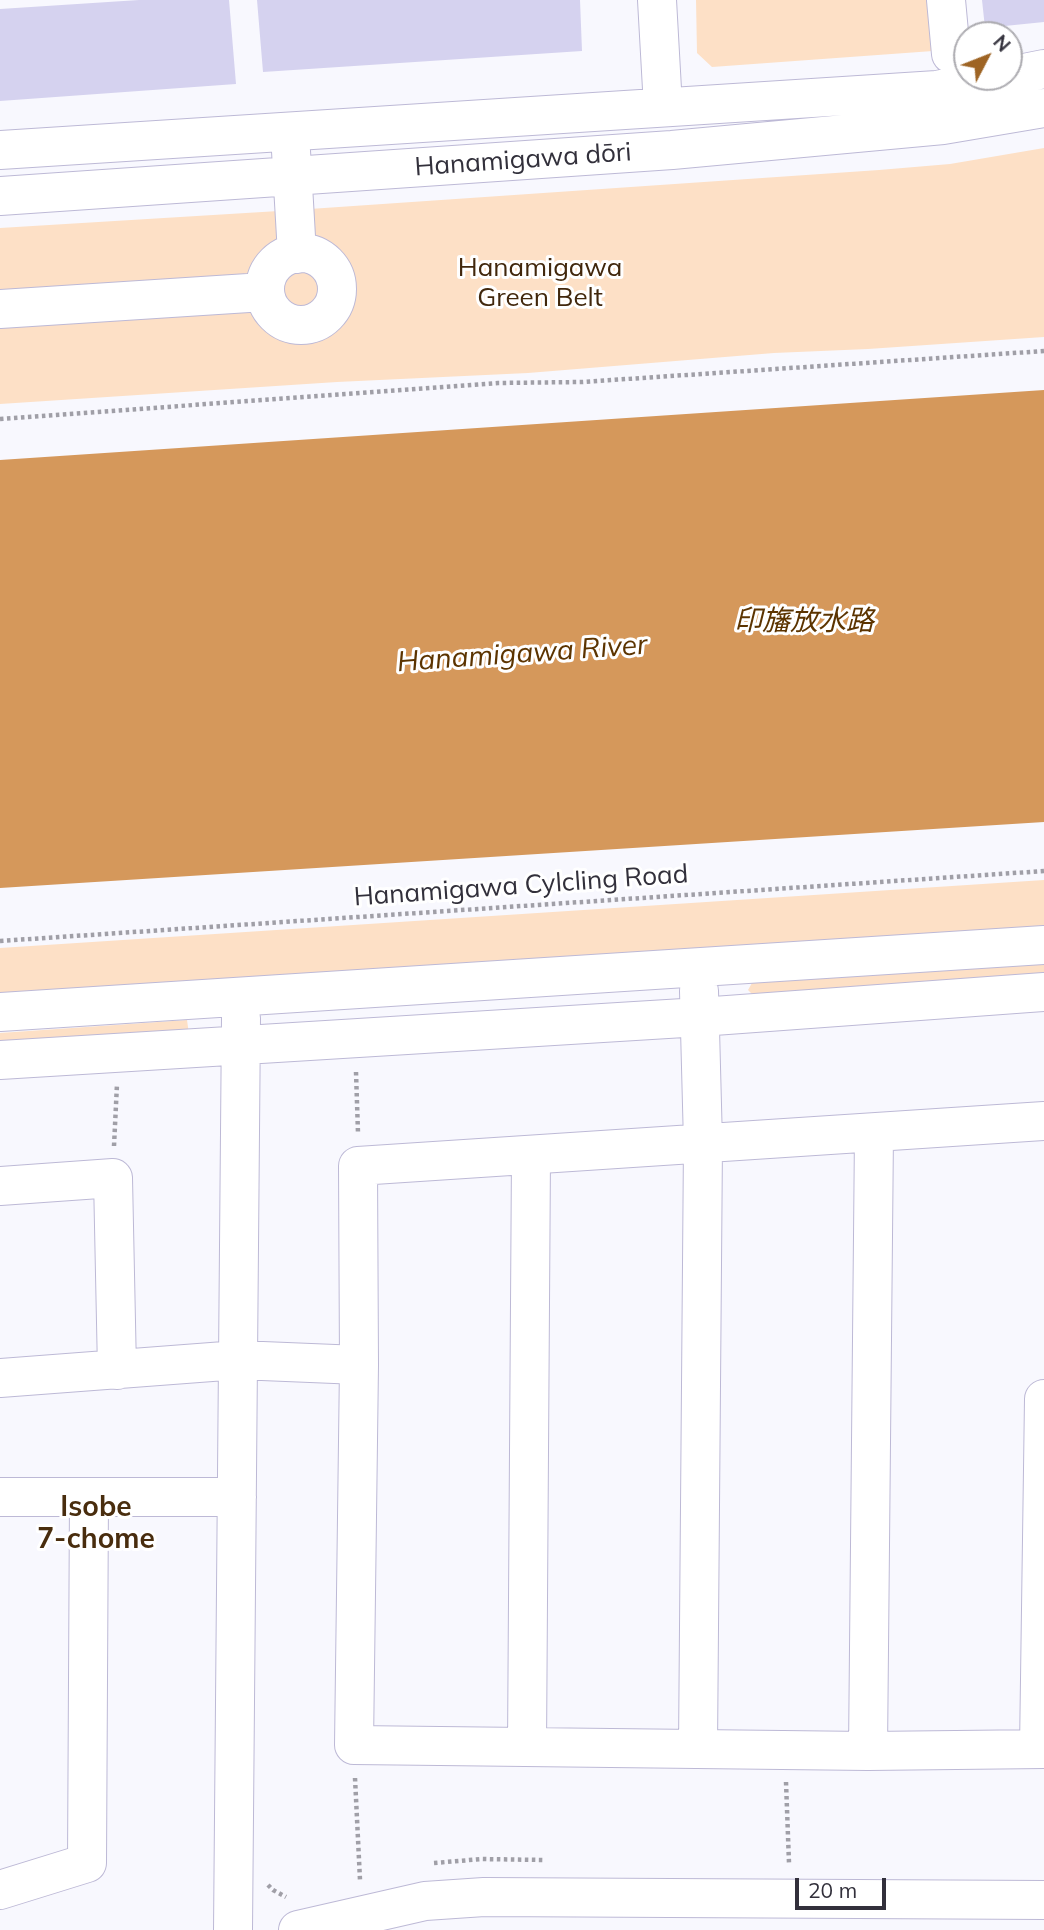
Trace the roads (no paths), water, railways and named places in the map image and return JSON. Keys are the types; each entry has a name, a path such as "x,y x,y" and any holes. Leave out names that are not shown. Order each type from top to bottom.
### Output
{"street":[{"path":"657,0 663,107"},
{"path":"946,0 951,54"},
{"path":"1023,73 1044,69"},
{"name":"Hanamigawa dōri","path":"0,150 937,90 953,87"},
{"name":"Hanamigawa dōri","path":"0,196 672,150 943,125 1044,107"},
{"path":"290,131 297,254"},
{"path":"297,254 321,259 332,271 337,287 334,303 325,316 311,324 295,325 280,319 269,307 264,292 267,276 275,263 297,254"},
{"path":"0,309 264,292"},
{"path":"0,1012 1044,945"},
{"path":"697,969 703,1143 698,1748"},
{"path":"0,1060 700,1017 1044,992"},
{"path":"233,1930 242,995"},
{"path":"1044,1121 358,1166 359,1365 354,1745 868,1751 1041,1749 1044,1399"},
{"path":"868,1751 874,1133"},
{"path":"527,1747 531,1154"},
{"path":"0,1186 113,1178 117,1370"},
{"path":"0,1378 238,1360 359,1365"},
{"path":"0,1497 237,1497"},
{"path":"0,1890 87,1863 89,1497"},
{"path":"298,1930 425,1900 484,1897 1044,1900"}],"water":[{"name":"印旛放水路","path":"1044,390 1044,822 0,888 0,460"}],"district":[{"name":"Isobe 7-chome","path":"96,1524"}],"park label":[{"name":"Hanamigawa Green Belt","path":"540,283"}],"water label":[{"name":"Hanamigawa River","path":"522,654"}]}
